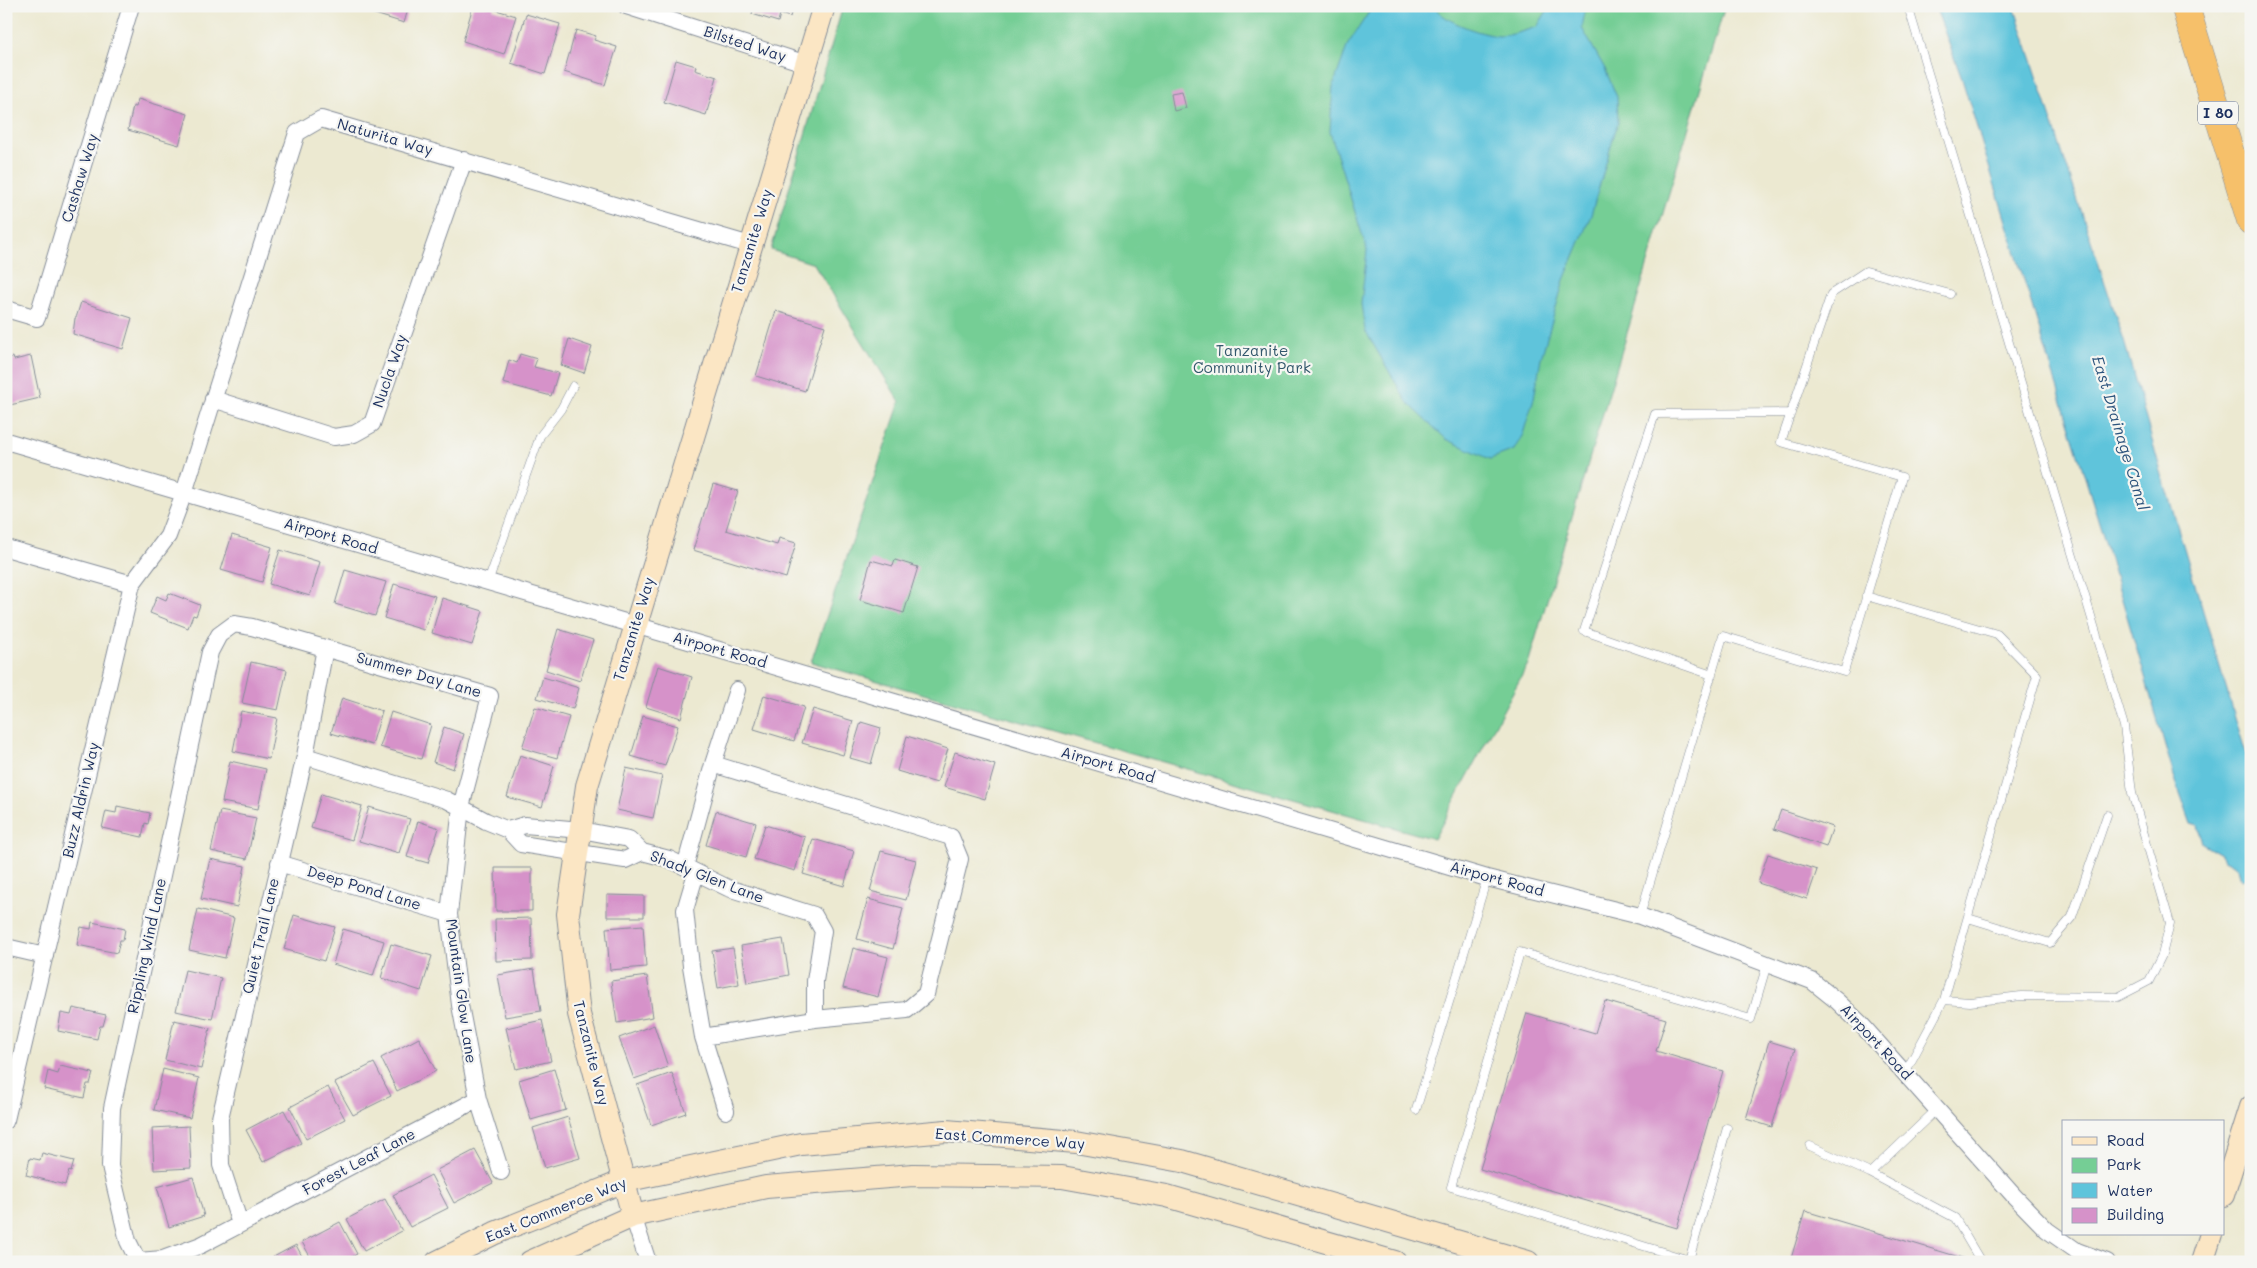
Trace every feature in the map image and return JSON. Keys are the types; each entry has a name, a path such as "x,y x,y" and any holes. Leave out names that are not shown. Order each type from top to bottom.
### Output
{"highway":[{"name":"I 80","path":"2185,6 2251,221"}],"main road":[{"name":"Tanzanite Way","path":"633,1216 579,1014 568,914 576,853 587,786 824,6"},
{"path":"2224,1192 2251,1107"},
{"name":"East Commerce Way","path":"437,1262 495,1232 624,1181 801,1144 946,1131 1076,1142 1182,1161 1528,1262"},
{"path":"530,1262 633,1216 766,1187 913,1175 1062,1177 1167,1196 1395,1262"},
{"path":"2202,1262 2210,1236"}],"street":[{"name":"Cashaw Way","path":"6,309 37,318 131,6"},
{"name":"Bilsted Way","path":"626,6 807,64"},
{"name":"Naturita Way","path":"184,493 297,133 321,119 750,245"},
{"name":"Nucla Way","path":"213,400 334,436 354,434 372,424 464,160"},
{"name":"Airport Road","path":"6,441 1488,878 1640,916 1812,981 1860,1023 2014,1196 2047,1230 2077,1251 2107,1262"},
{"name":"Buzz Aldrin Way","path":"6,1120 132,584 168,536 184,493"},
{"path":"6,548 132,584"},
{"name":"Rippling Wind Lane","path":"240,1224 200,1245 163,1259 138,1261 128,1241 110,1166 112,1108 210,652 219,635 234,624 252,627 325,648"},
{"name":"Quiet Trail Lane","path":"240,1224 221,1165 220,1118 304,756 325,648"},
{"name":"Summer Day Lane","path":"325,648 490,696 461,807"},
{"path":"726,1111 703,1037 690,966 685,910 690,870 713,764 737,690"},
{"name":"Shady Glen Lane","path":"304,756 437,797 508,830 521,844 625,860 642,852"},
{"path":"703,1037 815,1019 907,1010 926,994 960,859 950,837 713,764"},
{"name":"Mountain Glow Lane","path":"461,807 449,914 460,1005 478,1099 501,1172"},
{"name":"Shady Glen Lane","path":"508,830 525,825 581,830 629,839 642,852 669,859 728,888 814,915 823,931 816,981 815,1019"},
{"name":"Deep Pond Lane","path":"279,862 449,914"},
{"path":"6,946 45,956"},
{"name":"Forest Leaf Lane","path":"240,1224 478,1099"},
{"name":"Tanzanite Way","path":"633,1216 648,1262"}],"lane":[{"path":"1908,6 2124,726 2132,793 2170,923 2162,955 2149,981 2118,998 2021,996 1970,1002 1944,1000"},
{"path":"1640,916 1723,636 1844,672 1902,477 1781,442 1831,294 1866,271 1950,294"},
{"path":"488,582 540,436 560,409 573,386"},
{"path":"1712,675 1584,631 1655,414 1791,413"},
{"path":"1866,596 1997,634 2037,675 1944,1000 1905,1073"},
{"path":"1968,918 2050,943 2072,917 2107,815"},
{"path":"1416,1110 1488,878"},
{"path":"1727,1128 1689,1260 1451,1187 1520,952 1750,1020 1767,964"},
{"path":"1870,1173 1937,1109"},
{"path":"1810,1146 1870,1173 1955,1218 1981,1262"}],"green space":[{"name":"Tanzanite Community Park","path":"843,6 1725,6 1528,664 1434,839 811,662 900,402 814,264 771,250"}],"water":[{"path":"1373,6 1434,6 1445,17 1463,26 1483,33 1504,36 1537,27 1550,6 1586,6 1582,28 1605,69 1617,97 1618,122 1591,215 1564,280 1541,358 1534,398 1523,434 1514,450 1490,459 1446,439 1407,402 1365,330 1361,304 1367,250 1330,132 1333,86 1348,44"},
{"name":"East Drainage Canal","path":"1935,6 2014,6 2124,341 2159,465 2251,770 2251,876 2241,880 2238,868 2222,859 2221,854 2202,843 2198,826 2191,824 2174,776 2106,545 1962,79"}],"building":[{"path":"363,6 409,6 404,23 362,10"},
{"path":"473,6 494,6 493,9 516,16 504,54 463,41"},
{"path":"754,6 793,6 790,17 780,14 778,22 752,14"},
{"path":"526,14 560,24 545,74 511,63"},
{"path":"576,30 596,36 594,40 617,47 605,85 564,72"},
{"path":"676,60 696,66 695,70 717,77 706,115 664,102"},
{"path":"1182,92 1186,108 1174,111 1171,94"},
{"path":"138,99 188,114 179,145 128,130 133,106 136,107"},
{"path":"81,302 132,318 123,349 73,334 75,318"},
{"path":"776,311 825,326 805,391 756,376"},
{"path":"569,339 592,347 584,373 561,365"},
{"path":"520,354 537,359 534,367 558,373 551,396 503,383 509,360 517,363"},
{"path":"31,356 40,398 10,405 6,390 6,359 13,357 14,360"},
{"path":"713,484 738,491 726,530 777,545 779,538 796,543 786,578 693,550"},
{"path":"232,535 272,547 262,582 221,570"},
{"path":"280,550 320,562 310,596 269,584"},
{"path":"871,560 893,566 895,560 918,567 904,613 860,600"},
{"path":"345,570 386,582 375,616 335,604"},
{"path":"394,584 435,596 424,630 384,618"},
{"path":"169,593 200,605 196,616 193,615 188,628 150,613 157,596 166,600"},
{"path":"442,598 483,611 472,645 432,633"},
{"path":"558,629 593,640 580,681 546,670"},
{"path":"251,662 287,670 278,710 242,703"},
{"path":"658,666 692,677 681,718 646,707"},
{"path":"543,677 579,688 573,709 537,698"},
{"path":"764,695 804,707 794,741 754,729"},
{"path":"342,698 382,711 372,745 331,733"},
{"path":"535,707 569,717 557,758 522,748"},
{"path":"813,709 853,721 843,755 802,743"},
{"path":"241,711 277,718 269,759 233,751"},
{"path":"391,712 431,725 421,759 380,747"},
{"path":"643,716 678,726 665,766 631,756"},
{"path":"861,722 881,728 871,764 850,758"},
{"path":"444,727 464,734 453,769 433,762"},
{"path":"907,736 948,749 937,783 897,771"},
{"path":"955,752 995,765 985,799 944,787"},
{"path":"520,755 554,766 542,807 507,797"},
{"path":"230,761 266,769 258,809 222,802"},
{"path":"626,768 662,776 653,818 617,810"},
{"path":"321,794 362,806 352,840 311,828"},
{"path":"117,806 150,813 148,824 145,823 142,837 102,828 106,811 116,813"},
{"path":"369,807 410,819 399,853 359,841"},
{"path":"1781,810 1833,827 1826,847 1774,829"},
{"path":"220,811 256,818 247,859 211,851"},
{"path":"716,811 756,823 746,857 706,845"},
{"path":"418,821 439,828 428,863 407,857"},
{"path":"765,825 805,837 795,871 754,859"},
{"path":"813,839 854,851 844,886 803,874"},
{"path":"881,851 916,860 906,900 870,891"},
{"path":"1768,854 1817,870 1807,899 1758,883"},
{"path":"210,859 245,866 237,907 201,899"},
{"path":"495,868 532,868 532,911 496,911"},
{"path":"607,895 644,896 644,917 607,917"},
{"path":"868,899 903,908 893,949 857,939"},
{"path":"198,909 234,918 225,958 189,950"},
{"path":"294,915 335,927 324,961 284,949"},
{"path":"531,918 532,960 496,961 495,919"},
{"path":"92,922 125,929 123,940 120,940 117,953 77,945 81,927 91,929"},
{"path":"643,925 646,967 610,970 606,928"},
{"path":"343,929 384,941 373,976 333,964"},
{"path":"783,939 789,975 747,983 741,946"},
{"path":"391,944 432,956 421,991 381,978"},
{"path":"733,948 739,984 718,988 712,951"},
{"path":"853,948 888,957 878,997 843,988"},
{"path":"534,969 541,1011 505,1017 498,975"},
{"path":"185,970 221,978 212,1019 176,1011"},
{"path":"647,976 653,1017 617,1023 611,981"},
{"path":"1605,1001 1666,1019 1656,1051 1723,1071 1677,1228 1480,1169 1527,1013 1595,1033"},
{"path":"73,1008 106,1015 103,1026 100,1026 97,1039 58,1031 61,1013 71,1015"},
{"path":"174,1020 210,1028 201,1069 165,1060"},
{"path":"542,1020 551,1061 516,1069 506,1028"},
{"path":"654,1025 668,1067 634,1079 619,1038"},
{"path":"419,1038 436,1071 397,1091 381,1058"},
{"path":"1769,1041 1795,1049 1772,1127 1746,1119"},
{"path":"374,1063 391,1096 353,1115 335,1083"},
{"path":"60,1066 93,1073 90,1084 87,1084 84,1098 44,1089 48,1071 58,1074"},
{"path":"163,1069 199,1078 190,1118 154,1110"},
{"path":"554,1069 566,1110 531,1120 519,1080"},
{"path":"672,1073 686,1113 651,1125 637,1085"},
{"path":"328,1087 345,1119 306,1139 290,1107"},
{"path":"284,1110 301,1143 263,1162 246,1130"},
{"path":"568,1117 580,1158 545,1168 533,1128"},
{"path":"189,1126 191,1168 154,1170 152,1128"},
{"path":"475,1150 493,1183 454,1203 437,1170"},
{"path":"42,1153 74,1161 65,1185 26,1175 30,1158 40,1160"},
{"path":"431,1175 448,1208 410,1227 393,1195"},
{"path":"193,1177 204,1216 169,1227 157,1187"},
{"path":"385,1199 402,1231 364,1251 347,1219"},
{"path":"1805,1211 1966,1259 1965,1262 1790,1262"},
{"path":"340,1222 357,1254 343,1262 313,1262 302,1242"},
{"path":"296,1245 305,1262 264,1262"}]}
